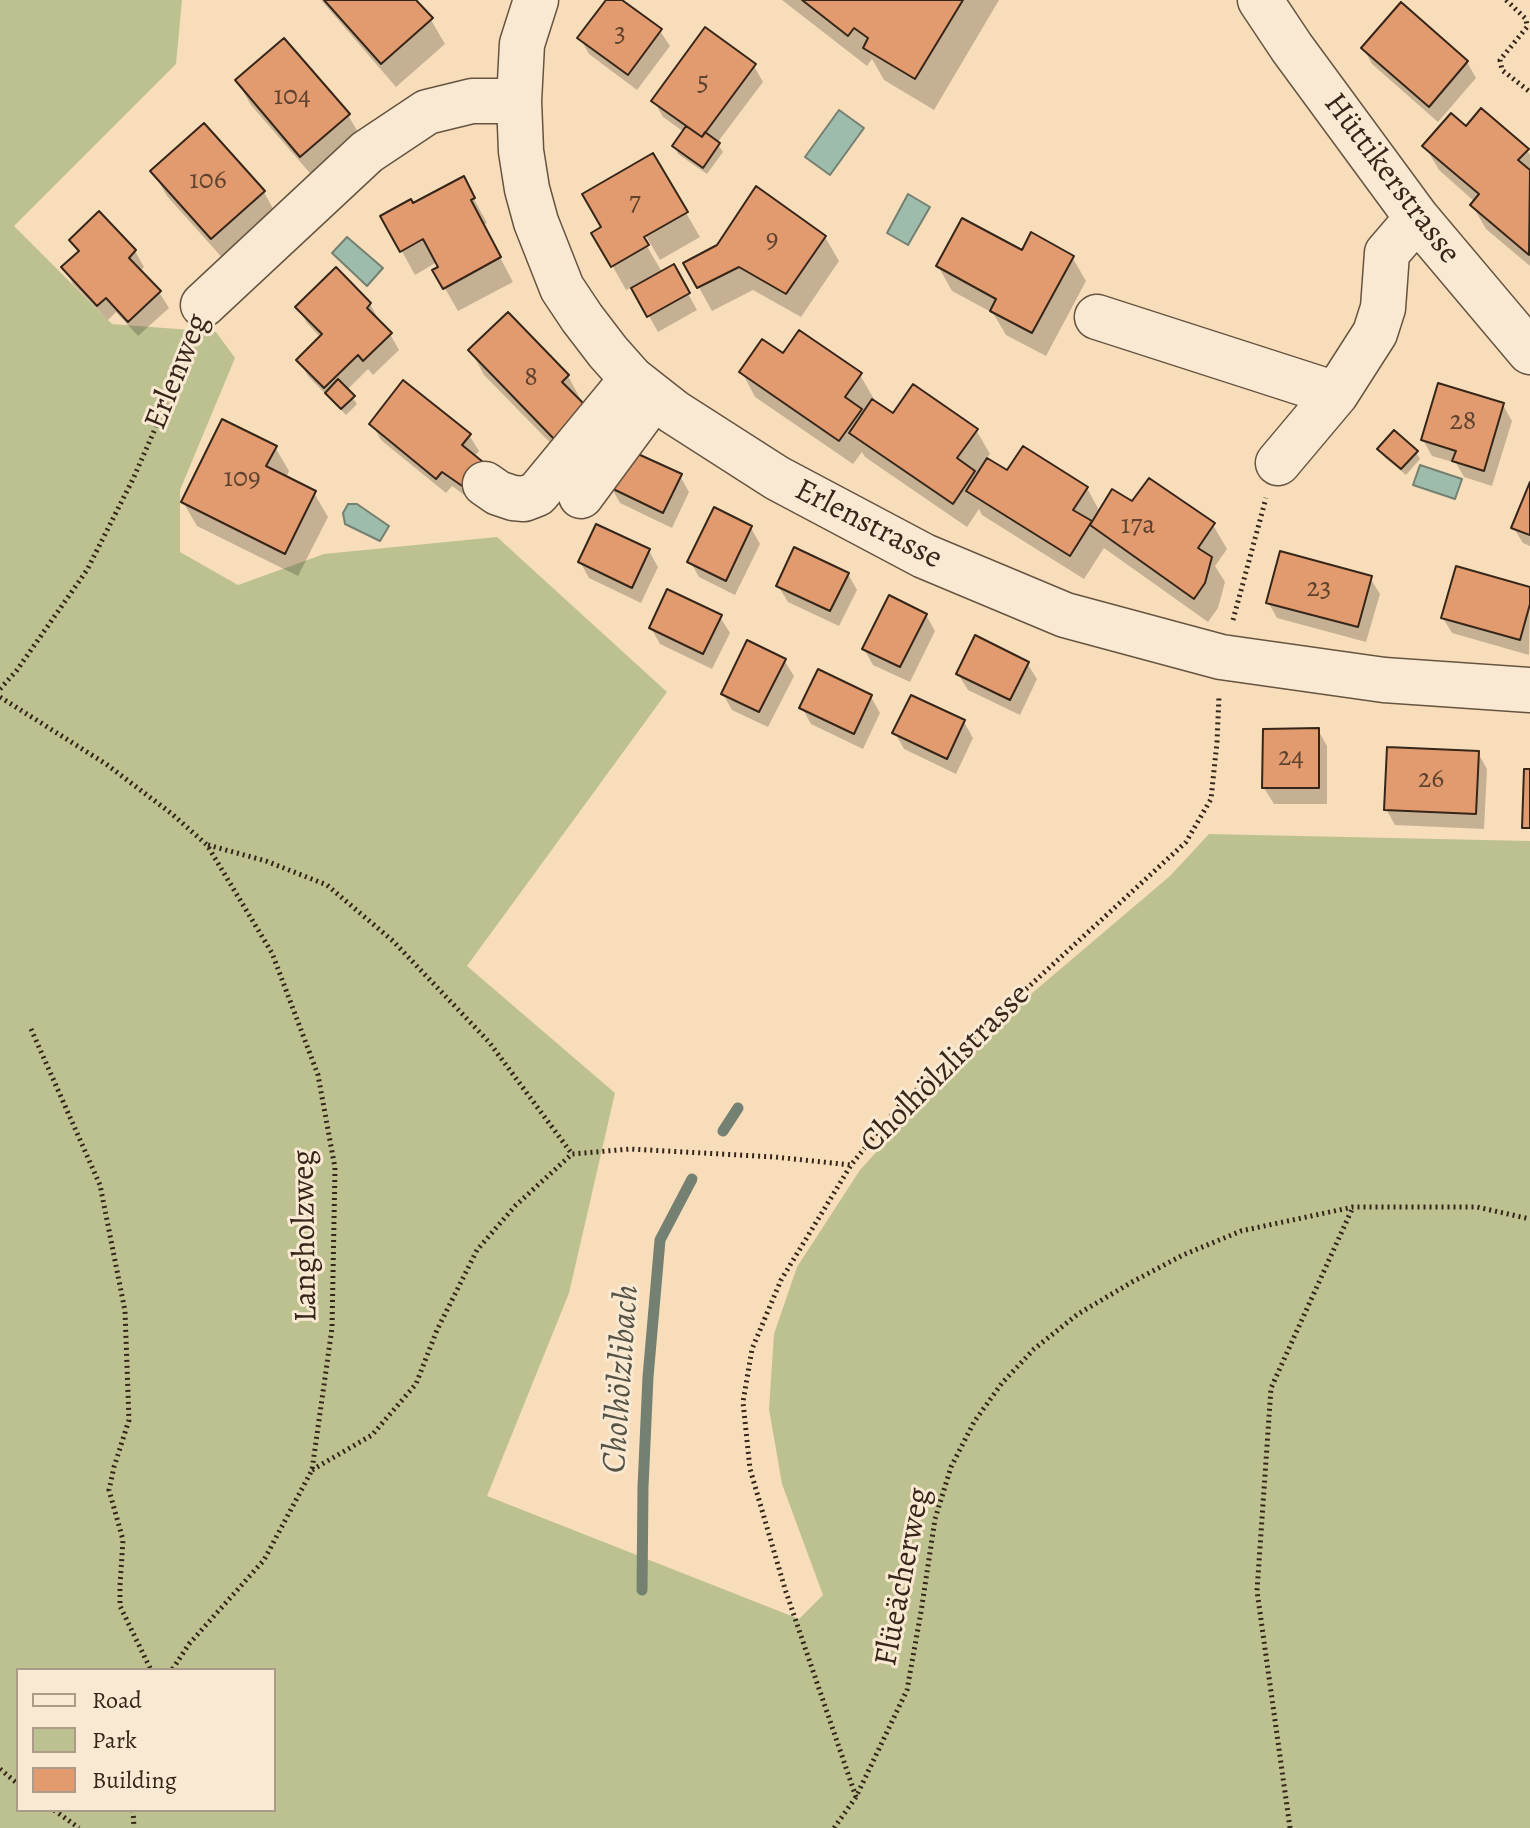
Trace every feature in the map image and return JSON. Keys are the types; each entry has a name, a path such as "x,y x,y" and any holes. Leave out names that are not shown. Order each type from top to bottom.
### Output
{"street":[{"name":"Erlenstrasse","path":"536,0 522,44 519,101 521,151 536,222 562,288 608,352 644,388 674,412 777,478 924,556 1065,615 1221,657 1384,680 1530,690"},
{"name":"Hüttikerstrasse","path":"1260,0 1417,218 1523,329"},
{"name":"Erlenweg","path":"203,305 367,152 427,112 472,101 519,101"},
{"path":"1278,463 1336,394 1375,333 1383,308 1387,253 1417,218"},
{"path":"1097,317 1336,394"},
{"path":"485,484 513,498 524,499 537,494 644,388"},
{"path":"581,496 644,388"}],"path":[{"path":"1506,0 1526,19 1527,27 1500,60 1502,70 1530,92"},
{"name":"Erlenweg","path":"0,689 17,670 87,570 133,479 188,354 203,305"},
{"name":"Cholhölzlistrasse","path":"856,1797 785,1589 750,1469 743,1402 752,1349 781,1280 851,1165 899,1106 1186,842 1211,799 1221,657 1278,463"},
{"name":"Langholzweg","path":"0,697 106,764 207,845 272,953 318,1075 335,1168 332,1328 312,1470 264,1560 189,1644 173,1668"},
{"path":"207,845 266,861 327,885 393,941 489,1042 572,1154"},
{"path":"31,1029 100,1185 125,1311 129,1420 109,1490 123,1540 120,1606 150,1668"},
{"path":"312,1470 372,1435 416,1384 437,1330 477,1250 515,1206 572,1154 630,1149 775,1157 851,1165"},
{"path":"1290,1828 1257,1591 1271,1388 1353,1207"},
{"name":"Flüeächerweg","path":"834,1828 856,1797 907,1690 935,1519 951,1467 974,1422 1002,1383 1034,1349 1078,1314 1183,1255 1241,1231 1353,1207 1477,1207 1530,1219"},
{"path":"0,1769 16,1782"},
{"path":"57,1812 79,1828"}],"green space":[{"path":"0,0 182,0 176,64 14,226 112,324 216,332 235,358 180,490 180,552 238,585 324,554 497,537 667,692 467,966 615,1093 569,1293 487,1496 799,1619 823,1595 782,1484 769,1409 774,1334 797,1267 860,1170 949,1072 1031,994 1170,876 1209,834 1530,841 1530,1828 0,1828"}],"shaded area":[{"path":"839,110 864,128 830,175 805,157"},
{"path":"908,194 930,207 908,245 887,233"},
{"path":"347,237 383,268 367,286 332,253"},
{"path":"1420,465 1462,479 1455,499 1413,485"},
{"path":"348,504 357,504 389,526 380,541 345,524 343,513"}],"building":[{"path":"324,0 416,0 433,18 381,64"},
{"path":"606,0 622,0 662,29 628,75 577,38"},
{"path":"802,0 963,0 915,79 863,48 868,38 854,28 848,36"},
{"path":"1401,2 1468,61 1429,107 1361,48"},
{"path":"705,27 756,64 702,137 651,101"},
{"path":"284,38 350,114 300,157 235,80"},
{"path":"1481,108 1529,149 1518,160 1530,170 1529,255 1470,205 1479,194 1422,146 1451,113 1466,126"},
{"path":"204,123 265,191 211,239 150,171"},
{"path":"686,126 702,137 705,132 720,143 703,168 672,146"},
{"path":"653,153 688,212 644,237 649,245 611,267 591,233 601,227 582,194"},
{"path":"464,176 475,198 471,200 501,257 443,289 432,270 438,267 423,239 400,252 380,216 411,199 413,203"},
{"path":"756,186 826,236 786,294 739,267 697,288 683,263 717,245"},
{"path":"99,211 136,250 129,258 161,291 128,322 106,298 97,306 61,267 79,251 69,240"},
{"path":"962,218 1022,250 1031,232 1074,256 1032,333 990,311 996,299 936,266"},
{"path":"674,264 690,293 647,317 631,288"},
{"path":"336,267 371,303 367,308 392,333 363,361 358,355 324,388 296,360 322,334 295,307"},
{"path":"508,312 569,375 562,382 588,408 555,440 468,350"},
{"path":"799,330 862,373 845,397 862,409 839,441 739,372 762,339 783,353"},
{"path":"338,379 355,396 341,409 325,393"},
{"path":"403,380 471,434 462,445 488,466 468,490 442,472 436,479 369,424"},
{"path":"1438,383 1504,403 1484,471 1452,461 1456,451 1421,440"},
{"path":"913,384 978,429 957,458 975,471 953,504 849,433 872,399 893,413"},
{"path":"222,419 277,446 266,466 316,491 285,554 181,502"},
{"path":"1394,430 1418,451 1401,469 1377,449"},
{"path":"1023,446 1088,487 1073,510 1092,521 1070,556 966,491 987,458 1007,470"},
{"path":"627,449 682,474 663,513 609,487"},
{"path":"1149,478 1215,523 1198,548 1212,557 1205,583 1194,599 1090,525 1112,489 1132,501"},
{"path":"1530,482 1530,535 1511,528"},
{"path":"714,507 752,526 726,581 687,562"},
{"path":"596,524 650,549 632,588 578,562"},
{"path":"794,547 849,573 830,611 776,586"},
{"path":"1280,551 1372,576 1358,627 1266,603"},
{"path":"1456,566 1530,587 1530,604 1520,640 1441,618"},
{"path":"667,589 722,615 703,654 649,628"},
{"path":"889,595 927,614 900,667 862,649"},
{"path":"975,635 1029,662 1010,700 956,674"},
{"path":"747,640 786,659 759,712 721,694"},
{"path":"818,669 872,695 854,734 799,708"},
{"path":"911,695 965,720 947,759 892,733"},
{"path":"1319,728 1319,788 1262,788 1263,729"},
{"path":"1387,747 1479,751 1476,814 1384,810"},
{"path":"1524,769 1530,769 1530,828 1522,828"}],"waterway":[{"path":"723,1131 738,1108"},
{"name":"Cholhölzlibach","path":"642,1590 648,1377 660,1240 692,1179"}]}
